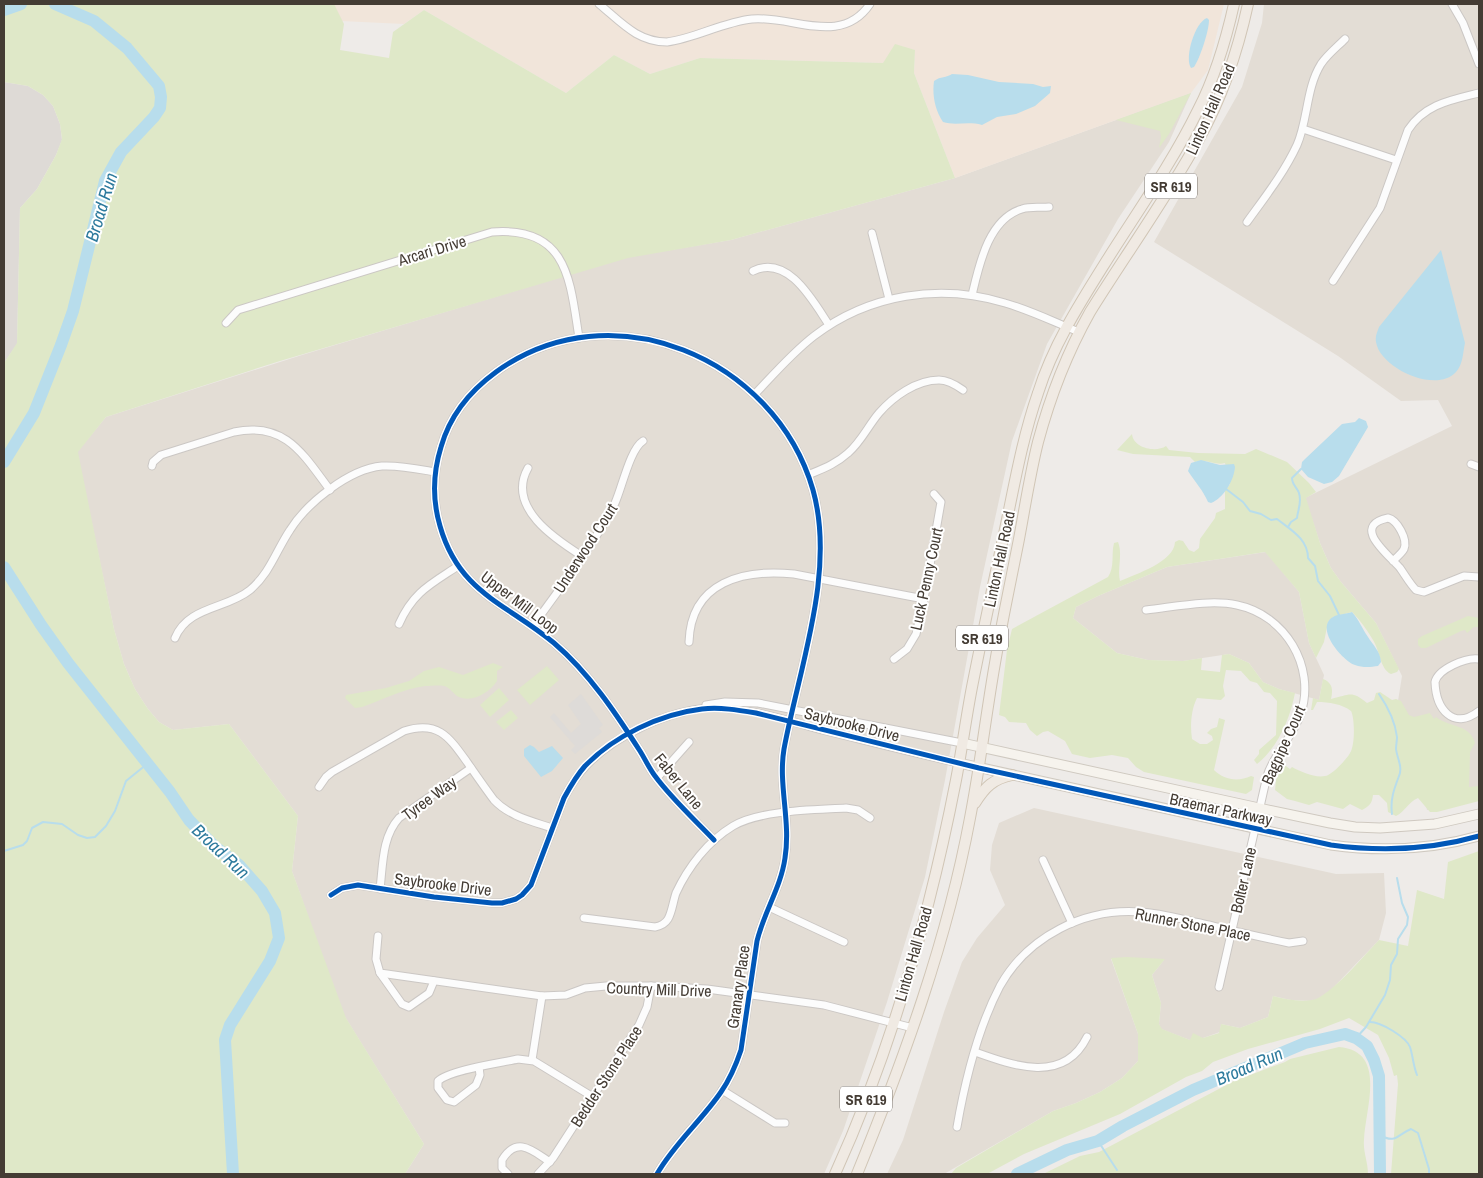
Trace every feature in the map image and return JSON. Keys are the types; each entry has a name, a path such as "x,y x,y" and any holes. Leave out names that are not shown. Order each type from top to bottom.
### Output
{"main road":[{"name":"Linton Hall Road","path":"835,1174 872,1083 893,1023 933,884 1027,428 1038,391 1066,327 1167,165 1199,109 1220,56 1234,4"},
{"name":"Linton Hall Road","path":"858,1174 900,1067 939,945 972,808 994,664 1038,444 1059,376 1079,332 1200,138 1225,82 1248,4"},
{"path":"972,808 988,785 998,779 1012,776"}],"street":[{"path":"600,4 641,38 656,42 667,42 753,19 833,27 853,20 870,4"},
{"path":"1452,4 1463,23 1479,64"},
{"path":"1246,222 1280,176 1297,144 1303,129 1314,78 1320,65 1345,39"},
{"path":"1333,281 1380,208 1408,130 1418,116 1439,103 1479,93"},
{"path":"1303,129 1396,160"},
{"path":"972,295 986,247 998,226 1022,209 1049,207"},
{"name":"Arcari Drive","path":"226,323 238,310 492,232 508,231 526,234 543,241 557,254 565,267 572,292 579,338"},
{"path":"872,232 889,299"},
{"path":"753,271 760,268 773,267 787,274 809,295 829,325"},
{"path":"755,394 799,349 829,325 853,312 889,299 927,293 972,295 1006,303 1079,332"},
{"name":"Upper Mill Loop","path":"629,734 602,694 577,665 532,626 488,598 468,578 458,566 444,540 436,511 434,488 439,452 449,424 463,403 490,377 519,357 552,344 579,338 615,336 651,340 689,352 717,366 755,394 771,412 791,440 808,475 816,502 820,548 819,578 791,722"},
{"path":"808,475 829,466 849,452 859,442 879,413 893,399 909,389 920,384 939,380 955,384 963,390"},
{"path":"152,466 160,455 234,432 255,429 266,430 285,438 300,450 330,490"},
{"name":"Underwood Court","path":"532,626 582,556 608,515 616,501 636,448 643,441"},
{"path":"1471,464 1479,467"},
{"path":"175,638 182,626 193,616 241,596 258,582 273,563 282,542 306,510 330,490 356,473 370,468 394,466 435,472"},
{"path":"528,468 523,479 523,485 524,495 532,513 539,524 554,538 582,556"},
{"name":"Luck Penny Court","path":"894,659 907,648 916,634 940,502 939,498 934,494"},
{"path":"1393,561 1404,550 1405,542 1396,522 1388,518 1375,523 1371,530 1374,541 1393,561 1413,587 1420,592 1458,578 1479,577"},
{"path":"400,624 407,607 418,594 458,566"},
{"path":"688,642 689,630 695,612 710,593 729,580 739,576 762,572 794,574 924,598"},
{"name":"Bagpipe Court","path":"1146,610 1211,604 1237,604 1271,620 1293,644 1304,674 1305,686 1301,712 1290,735 1271,766 1254,829"},
{"path":"1479,659 1468,660 1438,674 1435,682 1443,710 1447,715 1467,718 1479,711"},
{"name":"Saybrooke Drive","path":"331,895 342,888 350,886 492,904 513,901 522,895 531,884 564,798 580,773 599,754 629,734 659,720 712,704 738,701 794,709 962,743"},
{"name":"Saybrooke Drive","path":"692,711 709,708 734,709 959,763"},
{"name":"Granary Place","path":"657,1174 672,1152 722,1090 736,1067 741,1050 757,940 785,859 787,839 782,768 791,722"},
{"path":"319,787 332,772 404,731 412,728 428,728 438,730 452,740 500,807 510,813 552,828"},
{"name":"Faber Lane","path":"629,734 657,778 714,840"},
{"path":"657,778 689,742"},
{"name":"Braemar Parkway","path":"962,743 1330,823 1380,828 1435,824 1479,814"},
{"name":"Braemar Parkway","path":"959,763 1331,846 1374,850 1421,848 1479,836"},
{"name":"Tyree Way","path":"380,889 386,844 389,831 394,824 399,818 471,768"},
{"path":"584,918 655,927 664,924 668,919 672,904 685,877 699,857 714,840 744,820 765,815 852,808 870,818"},
{"name":"Bolter Lane","path":"1219,987 1254,829"},
{"path":"1043,860 1072,923"},
{"path":"768,907 844,942"},
{"name":"Runner Stone Place","path":"957,1127 966,1081 993,1000 1010,972 1029,951 1046,937 1089,916 1108,913 1141,912 1289,943 1302,941"},
{"path":"378,936 376,959 380,973 402,1004 408,1007 412,1006 428,993 434,980"},
{"name":"Country Mill Drive","path":"380,973 542,996 566,995 585,988 599,987 651,986 707,989 824,1005 913,1028"},
{"name":"Bedder Stone Place","path":"538,1174 550,1162 643,1017 651,986"},
{"path":"532,1060 542,996"},
{"path":"975,1052 1026,1067 1052,1066 1076,1054 1087,1036"},
{"path":"479,1067 480,1075 476,1085 457,1101 450,1102 447,1100 438,1088 438,1081 445,1075 479,1067 518,1059 532,1060 593,1097"},
{"path":"722,1090 776,1123 785,1123"},
{"path":"508,1174 502,1168 502,1160 515,1147 527,1147 550,1162"}],"shaded area":[{"path":"312,4 1224,4 1208,70 1191,93 955,178 914,73 915,50 883,63 700,58 650,74 614,55 566,93 424,10 404,24 320,20"},
{"path":"1264,4 1479,4 1479,797 1427,810 1411,723 1398,701 1402,676 1376,623 1331,568 1320,543 1305,498 1452,426 1438,400 1401,401 1338,356 1154,242 1242,87 1262,23"},
{"path":"4,82 28,86 43,95 53,106 60,124 62,140 37,189 20,208 17,344 4,363"},
{"path":"1191,93 1169,142 1118,219 1047,344 1012,441 980,587 945,780 925,877 887,1002 843,1131 824,1174 405,1174 424,1144 342,1012 292,871 298,816 229,724 173,730 159,722 135,689 124,664 114,629 77,452 106,417 302,355 628,257 731,240 955,178"},
{"path":"1266,552 1299,592 1309,643 1324,675 1319,700 1279,689 1263,682 1249,663 1229,654 1183,661 1148,660 1117,653 1073,618 1076,607 1167,567"},
{"path":"581,694 603,725 599,728 602,732 575,754 571,750 575,746 550,717 554,713 571,733 581,724 568,705"},
{"path":"1034,808 1336,874 1384,873 1386,913 1379,940 1328,993 1314,1001 1291,1000 1273,996 1268,1017 1240,1028 1221,1024 1220,1032 1190,1040 1161,1029 1159,1024 1161,1003 1152,975 1164,960 1111,959 1138,1034 1138,1061 1122,1078 1100,1092 1053,1111 944,1174 887,1174 903,1140 962,962 977,938 1005,905 990,870 992,845 999,823"}],"green space":[{"path":"4,4 334,4 344,24 340,50 389,58 393,32 424,10 566,93 614,55 650,74 700,58 883,63 895,44 915,50 914,73 955,178 731,240 628,258 280,361 106,417 78,452 114,629 124,664 135,689 159,722 173,730 229,724 298,816 292,871 346,1018 424,1144 405,1174 4,1174 4,363 17,343 20,208 37,189 56,155 62,139 60,124 53,106 43,95 28,86 4,82"},
{"path":"1191,93 1169,134 1159,148 1160,131 1116,120"},
{"path":"1132,434 1136,443 1151,449 1166,446 1169,450 1198,453 1245,454 1256,449 1287,462 1316,492 1306,498 1320,543 1331,568 1376,623 1399,669 1391,674 1387,672 1373,640 1352,612 1333,617 1328,622 1324,642 1316,658 1309,643 1299,592 1265,552 1167,567 1076,607 1073,618 1117,653 1148,660 1183,661 1202,658 1201,670 1220,672 1222,655 1229,654 1249,663 1263,682 1295,693 1290,713 1282,732 1271,749 1257,764 1254,760 1259,754 1259,750 1276,735 1277,701 1270,693 1264,692 1257,683 1250,681 1241,671 1226,670 1223,686 1225,696 1221,700 1197,698 1193,708 1192,739 1200,744 1207,744 1213,740 1212,736 1207,733 1217,727 1219,718 1225,720 1214,770 1222,776 1231,779 1254,777 1252,790 1246,794 1144,772 1136,767 1128,758 1112,755 1090,758 1072,754 1065,741 1048,731 1037,736 1026,723 1009,722 1005,717 999,715 1007,650 1012,629 1108,577 1112,565 1114,543 1118,542 1119,547 1120,581 1144,571 1161,561 1168,556 1175,542 1179,540 1183,541 1189,550 1194,552 1199,548 1200,539 1215,518 1216,513 1225,509 1225,491 1230,484 1225,463 1195,462 1190,457 1133,454 1117,450"},
{"path":"1468,616 1479,618 1479,627 1474,627 1467,633 1465,630 1461,631 1426,648 1421,648 1418,645 1418,639 1422,636"},
{"path":"493,663 503,667 497,671 497,681 485,693 474,698 462,698 442,686 425,686 393,695 362,707 355,708 345,698 346,695 386,688 409,681 424,671 439,667 463,675"},
{"path":"547,666 559,680 530,705 517,690"},
{"path":"1323,679 1332,687 1331,699 1354,695 1367,703 1374,700 1376,693 1380,692 1392,700 1401,701 1409,715 1414,717 1430,713 1434,719 1436,717 1469,732 1475,743 1470,752 1469,787 1479,786 1479,801 1437,812 1430,812 1418,798 1396,816 1388,812 1387,803 1379,795 1373,795 1370,804 1362,810 1350,804 1343,809 1317,802 1309,805 1287,799 1275,790 1276,780 1283,764 1290,769 1292,767 1304,773 1325,776 1339,767 1352,750 1354,732 1351,711 1339,705 1322,702 1317,702 1313,710 1311,710 1313,698 1319,700"},
{"path":"499,688 509,700 490,717 480,705"},
{"path":"511,710 518,718 504,730 496,722"},
{"path":"1479,851 1479,1174 1391,1174 1398,1084 1397,1075 1394,1076 1389,1058 1378,1035 1349,1018 1320,1029 1248,1049 1213,1062 1202,1071 1186,1077 1120,1114 1024,1154 987,1174 951,1174 956,1168 1053,1111 1100,1092 1122,1078 1138,1061 1138,1034 1111,958 1165,959 1152,975 1161,1003 1159,1024 1162,1029 1190,1040 1193,1033 1203,1038 1219,1033 1221,1024 1240,1028 1268,1017 1273,996 1302,1001 1312,1000 1328,992 1379,940 1408,946 1417,890 1444,899 1448,862"},
{"path":"1339,1047 1354,1051 1364,1059 1369,1070 1369,1098 1364,1144 1368,1174 1043,1174 1080,1156 1099,1152 1234,1081 1290,1059"}],"water":[{"path":"1207,18 1209,25 1204,44 1194,67 1191,68 1189,57 1192,41 1198,26"},
{"path":"952,74 968,75 999,82 1033,84 1043,87 1051,86 1050,93 1035,106 1016,114 997,117 982,125 948,123 943,122 938,112 933,86 934,81"},
{"path":"1441,250 1465,343 1461,362 1456,372 1447,378 1436,380 1423,379 1398,369 1387,361 1380,352 1376,342 1376,334 1379,327"},
{"path":"1359,418 1366,421 1368,427 1339,476 1332,482 1324,484 1308,477 1301,469 1302,462 1342,424 1355,422"},
{"path":"1201,460 1220,465 1234,464 1235,467 1228,488 1216,501 1211,503 1208,502 1188,471 1191,463"},
{"path":"1352,612 1378,651 1381,662 1378,666 1361,667 1350,662 1332,644 1328,636 1328,622 1333,617"},
{"path":"530,745 539,752 552,746 563,758 552,771 541,777 524,756 524,749"}],"waterway":[{"name":"Broad Run","path":"4,10 21,4"},
{"name":"Broad Run","path":"4,462 34,413 61,345 73,311 105,181 121,152 160,108 159,86 127,48 94,21 55,4"},
{"path":"1288,527 1297,518 1300,497 1292,478 1301,469"},
{"path":"1226,489 1243,502 1250,511 1261,514 1271,520 1277,519 1302,540 1308,558 1315,566 1318,581 1330,596 1339,615"},
{"name":"Broad Run","path":"4,567 68,663 170,792 189,820 214,846 239,865 262,891 275,913 279,938 270,961 230,1025 225,1040 233,1174"},
{"path":"1379,694 1391,714 1397,737 1396,749 1400,773 1393,795 1392,814"},
{"path":"4,851 23,845 27,841 32,828 43,822 62,824 78,835 87,838 95,837 106,826 115,811 126,781 147,764"},
{"path":"1356,1038 1366,1027 1385,995 1390,980 1391,965 1397,954 1398,939 1407,925 1408,917 1402,903 1397,878"},
{"path":"1370,1022 1386,1027 1408,1043 1417,1075"},
{"name":"Broad Run","path":"1017,1174 1067,1150 1098,1141 1193,1090 1305,1043 1345,1034 1356,1038 1367,1046 1379,1076 1380,1174"},
{"path":"1379,1135 1393,1139 1411,1129 1418,1133 1429,1174"},
{"path":"1098,1141 1117,1170"}],"cycle path":[{"path":"657,1174 672,1152 721,1092 741,1050 757,941 780,879 785,858 787,830 782,776 784,749 813,620 818,587 819,521 813,490 793,444 764,404 726,373 683,350 637,338 589,336 541,348 496,372 487,379 462,405 450,424 441,447 434,486 437,516 448,549 459,567 486,595 536,629 579,667 611,708 653,773 676,801 714,840"},
{"path":"331,895 342,888 358,885 434,897 492,903 502,903 516,899 531,885 564,798 585,766 610,745 639,728 670,716 709,708 756,713 979,768 1331,845 1369,849 1424,847 1479,836"}]}
